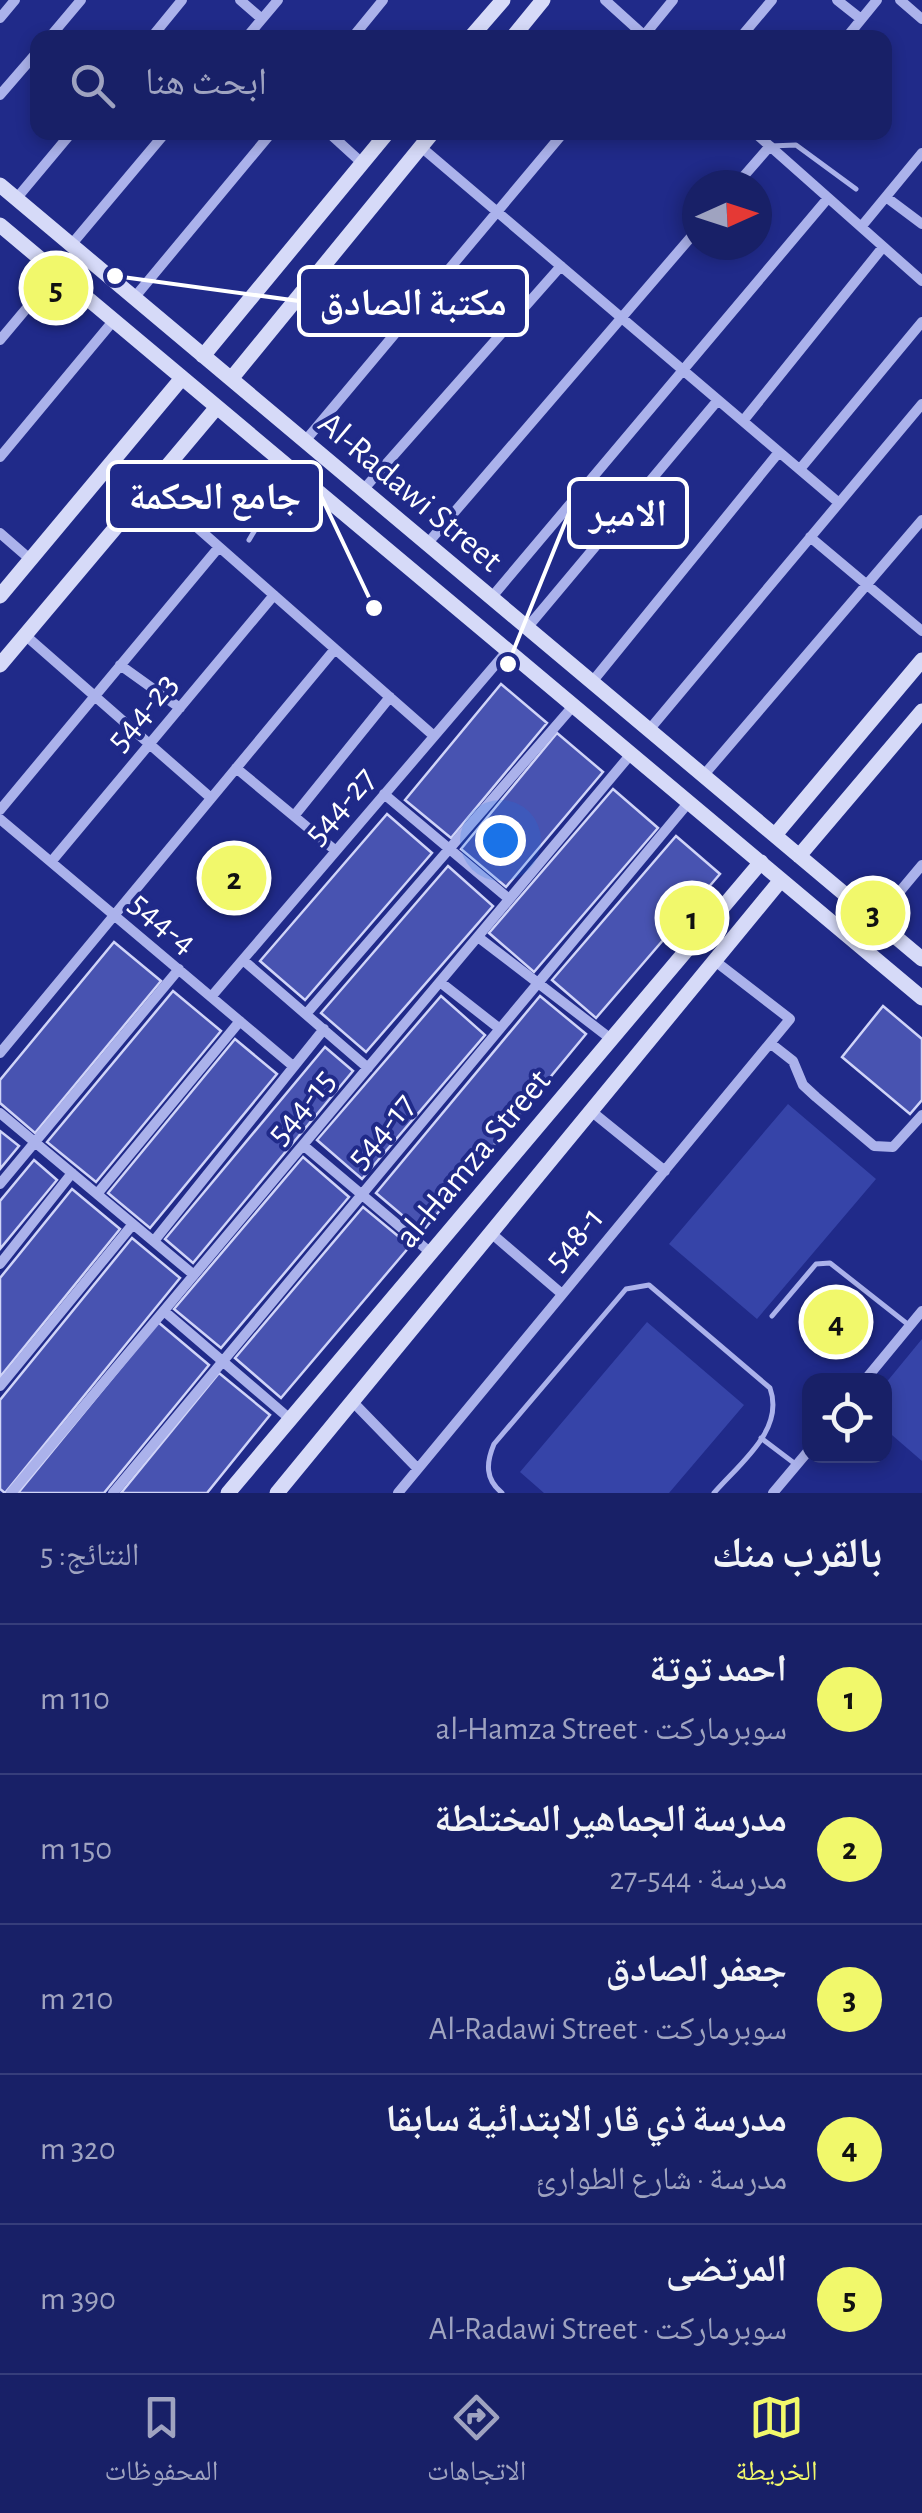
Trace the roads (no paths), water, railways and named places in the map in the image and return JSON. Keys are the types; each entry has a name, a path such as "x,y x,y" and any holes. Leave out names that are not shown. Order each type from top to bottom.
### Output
{"street":[{"path":"0,18 15,0"},
{"path":"56,30 80,0"},
{"path":"158,30 182,0"},
{"path":"240,0 262,18"},
{"path":"252,30 278,0"},
{"path":"359,30 383,0"},
{"path":"518,30 544,0"},
{"path":"605,0 637,30"},
{"path":"649,30 673,0"},
{"path":"747,30 772,0"},
{"path":"837,0 861,20"},
{"path":"853,30 877,0"},
{"path":"900,0 922,19"},
{"path":"477,30 500,4 515,30"},
{"path":"0,95 30,60"},
{"path":"16,199 65,140"},
{"path":"71,245 159,140"},
{"path":"134,298 265,140"},
{"path":"337,140 362,163"},
{"path":"203,356 381,140"},
{"path":"231,380 427,140"},
{"path":"305,441 558,140"},
{"path":"745,170 762,140"},
{"path":"765,140 922,281"},
{"path":"421,147 839,503"},
{"path":"861,227 922,154"},
{"name":"Al-Radawi Street","path":"0,185 922,958"},
{"path":"886,196 922,224"},
{"path":"464,613 487,594 828,198"},
{"name":"Al-Radawi Street","path":"0,225 922,998"},
{"path":"427,544 682,247"},
{"path":"743,421 884,247"},
{"path":"362,490 561,266"},
{"path":"0,340 57,272"},
{"path":"0,457 114,320"},
{"path":"800,469 922,322"},
{"path":"0,596 182,378"},
{"path":"527,628 718,400"},
{"path":"649,730 922,404"},
{"path":"0,665 217,407"},
{"path":"592,682 779,452"},
{"path":"150,486 434,736"},
{"path":"703,776 922,520"},
{"path":"0,533 31,560"},
{"path":"810,538 922,631"},
{"path":"0,810 218,546"},
{"name":"544-23","path":"51,862 274,595"},
{"path":"25,636 211,798"},
{"path":"0,1053 334,649"},
{"name":"544-27","path":"211,997 508,650"},
{"path":"775,835 922,660"},
{"path":"120,666 180,708"},
{"path":"294,816 390,698"},
{"path":"306,1014 574,705"},
{"path":"800,856 922,711"},
{"name":"544-15","path":"11,1493 631,754"},
{"path":"236,768 336,851"},
{"path":"384,794 509,900"},
{"name":"544-17","path":"113,1493 689,802"},
{"name":"544-4","path":"0,819 294,1066"},
{"name":"al-Hamza Street","path":"228,1493 761,862"},
{"path":"876,920 922,865"},
{"name":"al-Hamza Street","path":"277,1493 782,880"},
{"path":"478,937 611,1039"},
{"path":"242,960 368,1068"},
{"name":"548-1","path":"398,1493 790,1019 715,961"},
{"path":"0,1184 179,970"},
{"path":"440,982 500,1030"},
{"path":"98,1194 240,1021"},
{"path":"154,1242 324,1029"},
{"path":"770,1042 793,1061 803,1085 874,1146 893,1147 922,1116"},
{"path":"592,1111 664,1170"},
{"path":"0,1113 194,1275"},
{"path":"303,1145 431,1253"},
{"path":"0,1264 72,1173"},
{"path":"0,1386 133,1224"},
{"path":"491,1233 562,1294"},
{"path":"402,1288 428,1310"},
{"path":"164,1311 290,1419"},
{"path":"871,1373 922,1311"},
{"path":"352,1401 418,1469"},
{"path":"773,1493 802,1458"}],"lane":[{"path":"772,140 796,145 856,190"},
{"path":"249,540 291,468"},
{"path":"772,1316 816,1264 830,1263 840,1266 910,1326"},
{"path":"502,1493 492,1484 486,1462 494,1444 626,1289 640,1283 649,1285 770,1388 776,1404 772,1425 714,1493"},
{"path":"761,1438 796,1465"}],"place":[{"name":"مكتبة الصادق","path":"115,276"},
{"name":"المرتضى","path":"56,288"},
{"name":"جامع الحكمة","path":"374,608"},
{"name":"الامير","path":"508,664"},
{"name":"مدرسة الجماهير المختلطة","path":"234,878"},
{"name":"جعفر الصادق","path":"873,913"},
{"name":"احمد توتة","path":"692,918"},
{"name":"مدرسة ذي قار الابتدائية سابقا","path":"836,1322"}]}
